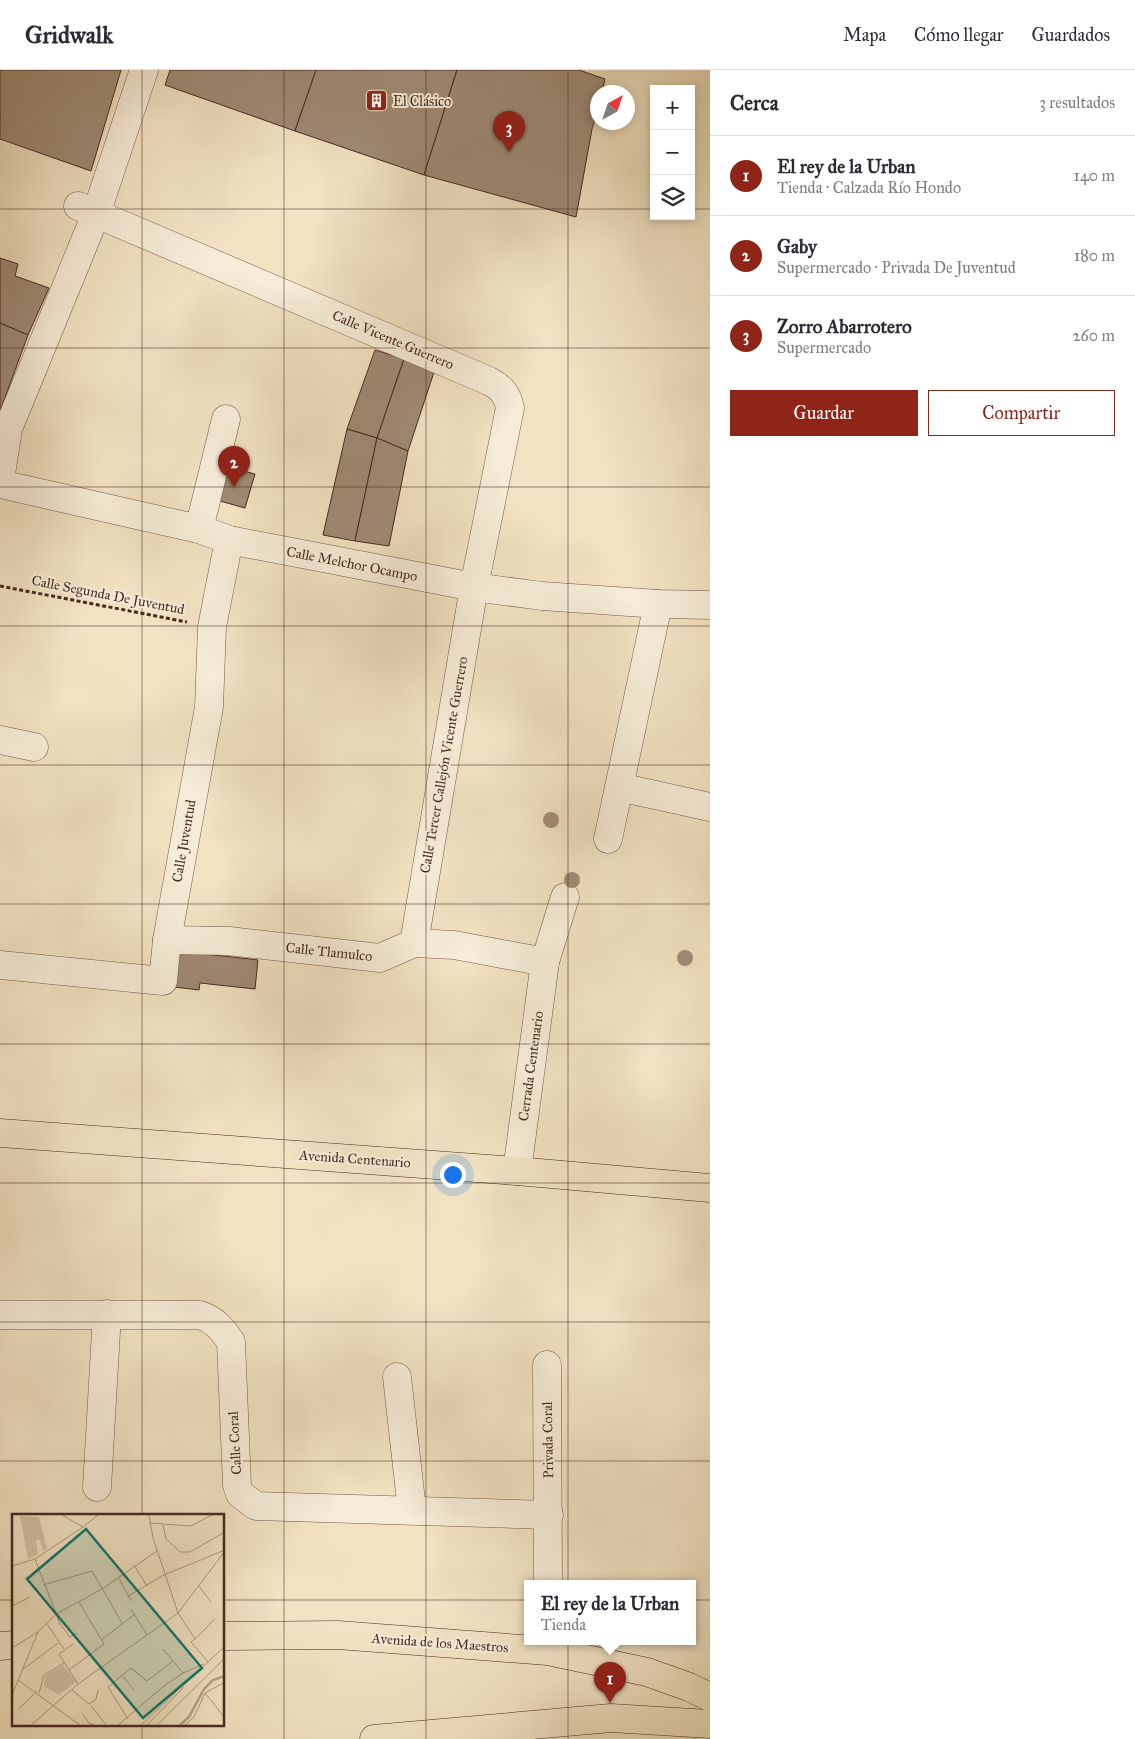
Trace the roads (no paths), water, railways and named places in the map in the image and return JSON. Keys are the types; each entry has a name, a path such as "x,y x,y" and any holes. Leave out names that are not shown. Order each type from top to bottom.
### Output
{"main road":[{"name":"Avenida Centenario","path":"0,1134 517,1171 710,1188"},
{"name":"Avenida de los Maestros","path":"225,1636 338,1635 524,1645"},
{"name":"Avenida de los Maestros","path":"529,1645 548,1646 647,1672 689,1687 710,1697"},
{"path":"374,1739 611,1718 710,1724"},
{"path":"705,1739 710,1738"}],"street":[{"path":"0,480 4,429 87,210 144,70"},
{"name":"Calle Vicente Guerrero","path":"87,210 500,387 508,396 510,408 474,587"},
{"path":"199,529 226,419"},
{"name":"Calle Melchor Ocampo","path":"0,484 199,529 228,540 474,587 542,596 658,604 710,605"},
{"name":"Calle Juventud","path":"0,965 163,981 167,940 209,707 212,627 228,540"},
{"name":"Calle Tercer Callejón Vicente Guerrero","path":"414,943 474,587"},
{"path":"608,839 658,604"},
{"path":"0,740 34,748"},
{"path":"619,787 710,807"},
{"name":"Cerrada Centenario","path":"517,1171 545,962 565,897"},
{"name":"Calle Tlamulco","path":"167,940 228,941 380,958 414,943 454,945 545,962"},
{"path":"97,1487 107,1314"},
{"name":"Calle Coral","path":"0,1315 200,1315 211,1319 222,1328 230,1342 237,1485 240,1494 256,1506 549,1515"},
{"name":"Privada Coral","path":"547,1365 549,1515"},
{"path":"397,1377 412,1510"},
{"path":"548,1580 549,1515"}],"place":[{"name":"El Clásico","path":"377,101"},
{"name":"Zorro Abarrotero","path":"509,152"},
{"name":"Gaby","path":"234,487"},
{"name":"El rey de la Urban","path":"610,1703"}]}
